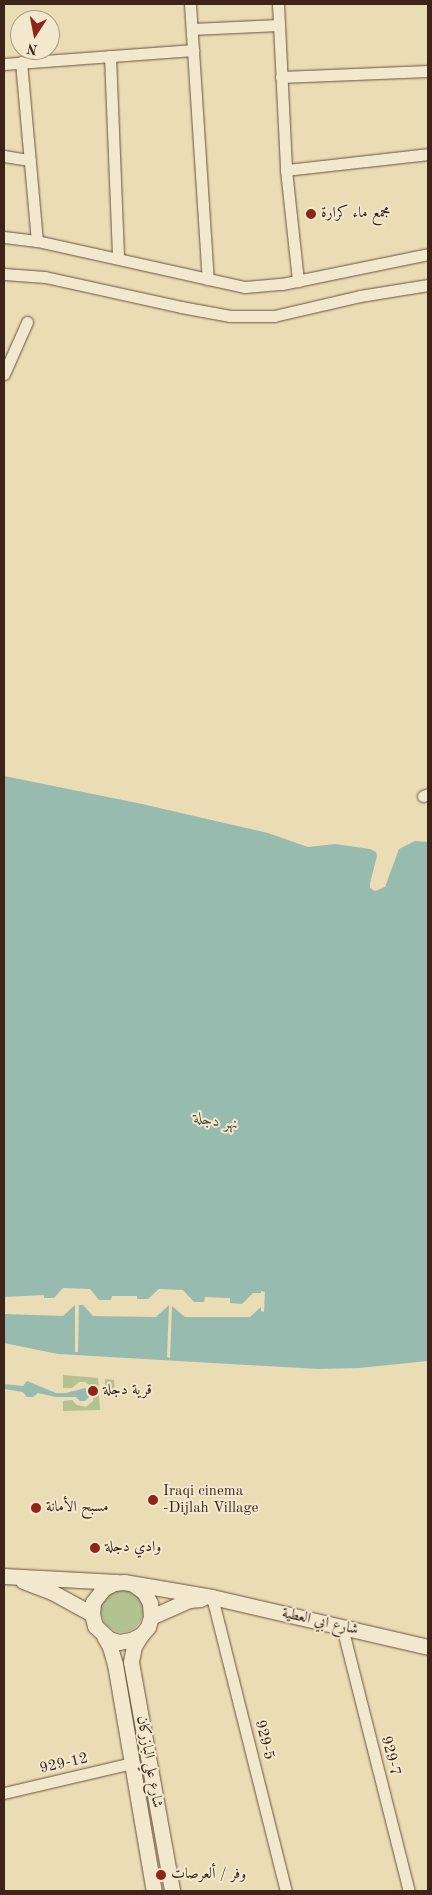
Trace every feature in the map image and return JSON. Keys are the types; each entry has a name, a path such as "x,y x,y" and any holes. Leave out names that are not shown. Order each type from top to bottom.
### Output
{"street":[{"path":"190,4 208,279"},
{"path":"278,4 286,170 298,281"},
{"path":"192,29 279,25"},
{"path":"4,64 194,50"},
{"path":"110,56 118,258"},
{"path":"21,62 37,241"},
{"path":"281,77 428,71"},
{"path":"286,170 428,154"},
{"path":"4,156 30,160"},
{"path":"4,237 37,241 244,287 282,284 428,254"},
{"path":"4,274 45,277 180,307 230,316 274,316 360,296 428,285"},
{"path":"4,374 27,322"},
{"name":"شارع ابي العطية","path":"4,1576 127,1583 212,1597 428,1647"},
{"name":"شارع ابي العطية","path":"4,1576 52,1592 92,1614"},
{"path":"127,1583 148,1597 151,1617 148,1627 141,1635 125,1642 114,1641 104,1636 96,1626 92,1614 93,1602 99,1592 109,1585 127,1583"},
{"name":"شارع ابي العطية","path":"151,1617 189,1600 212,1597"},
{"name":"929-5","path":"212,1597 286,1891"},
{"name":"929-7","path":"342,1627 409,1891"},
{"name":"شارع علي البازركان","path":"141,1635 134,1646 131,1662 172,1891"},
{"name":"شارع علي البازركان","path":"104,1636 113,1656 154,1891"},
{"name":"929-12","path":"4,1793 132,1763"}],"green space":[{"path":"63,1375 98,1378 99,1392 94,1393 92,1387 85,1382 79,1382 72,1388 63,1388"},
{"path":"105,1379 114,1380 115,1391 105,1392"},
{"path":"94,1395 99,1395 100,1410 63,1411 63,1401 72,1400 77,1405 86,1407 93,1401"},
{"path":"122,1590 137,1596 143,1611 137,1626 122,1632 107,1626 101,1611 107,1596"}],"water":[{"name":"نهر دجلة","path":"4,776 142,804 268,833 308,847 335,844 370,849 376,852 377,856 370,883 370,888 375,891 385,887 399,849 415,841 428,842 428,1361 359,1368 318,1369 58,1354 4,1343"},
{"path":"27,1381 56,1393 66,1393 85,1388 89,1392 89,1397 85,1401 80,1401 76,1397 56,1397 38,1393 33,1397 27,1397 23,1392 4,1389 4,1384 23,1386"}],"pier":[{"path":"63,1288 90,1289 99,1300 111,1300 112,1296 137,1296 137,1299 148,1299 159,1289 183,1290 194,1302 204,1302 205,1297 230,1298 230,1303 242,1304 253,1293 261,1293 261,1291 265,1292 264,1312 261,1311 261,1307 250,1317 185,1317 172,1306 170,1358 167,1357 169,1305 156,1317 93,1316 83,1305 79,1305 78,1352 75,1352 75,1305 63,1316 4,1314 4,1297 44,1295 44,1298 54,1298"}],"place":[{"name":"مجمع ماء كرارة","path":"311,214"},
{"name":"قرية دجلة","path":"93,1391"},
{"name":"Iraqi cinema -Dijlah Village","path":"153,1500"},
{"name":"مسبح الأمانة","path":"36,1508"},
{"name":"وادي دجلة","path":"95,1548"},
{"name":"وفر / ألعرصات","path":"161,1875"}]}
